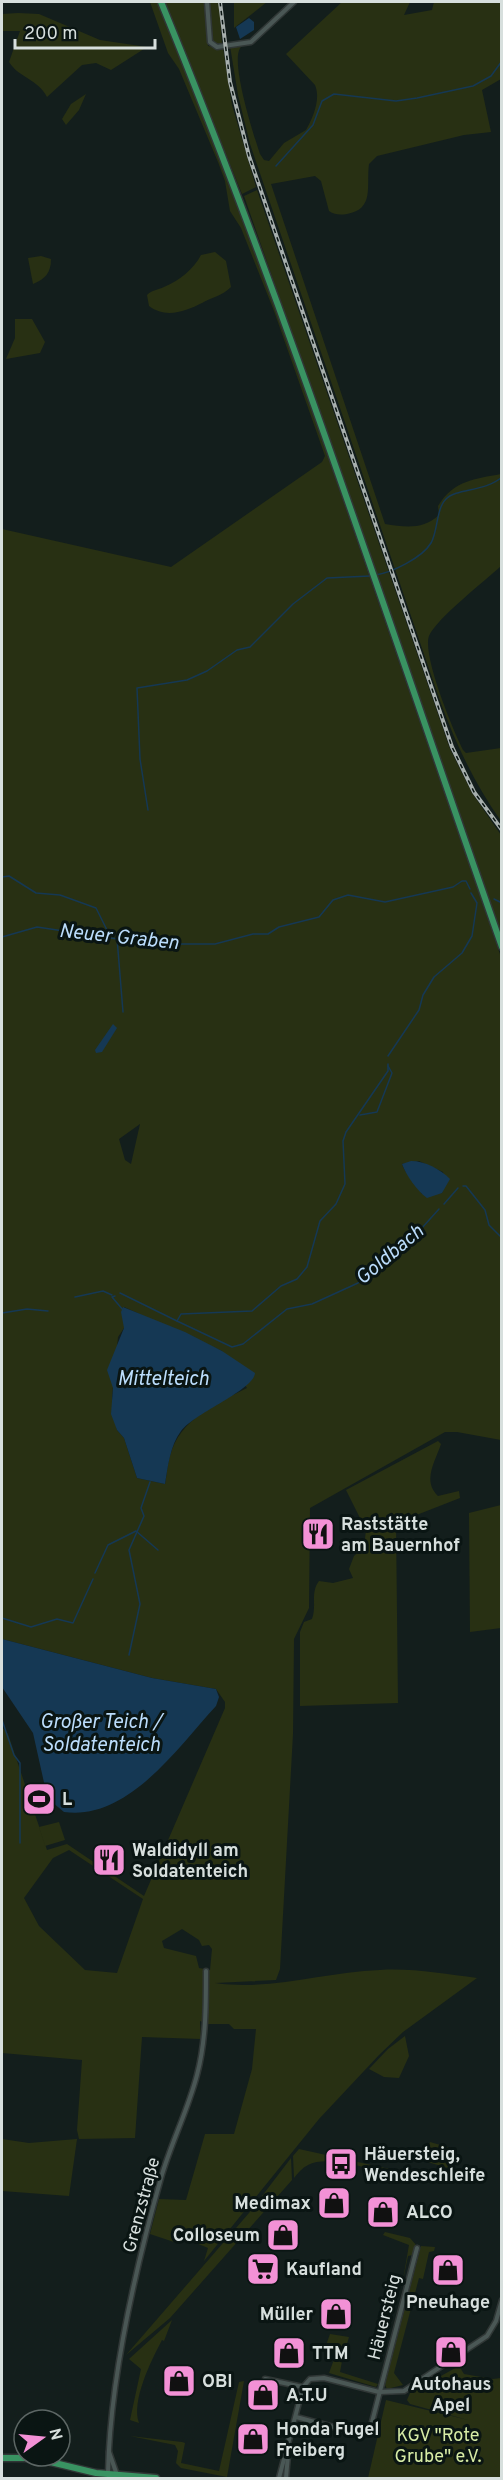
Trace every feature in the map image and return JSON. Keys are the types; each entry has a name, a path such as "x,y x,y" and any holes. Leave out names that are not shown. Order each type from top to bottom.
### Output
{"main road":[{"path":"160,2 243,206 283,316 501,946"},
{"path":"2,2458 34,2458 108,2474 156,2478"}],"street":[{"path":"207,2 210,42 217,46 251,42 294,2"},
{"name":"Grenzstraße","path":"108,2474 108,2448 118,2368 146,2235 161,2178 197,2076 203,2050 206,1971"},
{"name":"Häuersteig","path":"296,2416 362,2434 371,2426 417,2248"},
{"path":"279,2478 303,2387 310,2379 316,2377 379,2392 404,2391 474,2346 490,2332 501,2300"},
{"path":"265,2379 303,2387"},
{"path":"286,2478 289,2447"},
{"name":"Grenzstraße","path":"108,2448 117,2475"}],"green space":[{"path":"150,2 157,2 263,269 502,960 501,1440 445,1432 310,1508 309,1608 294,1639 293,1734 280,1969 276,1980 215,1983 257,1985 359,1971 392,1970 477,1978 403,2032 379,2055 319,2119 204,2261 208,2248 182,2237 180,2244 150,2234 159,2199 186,2200 205,2134 234,2134 252,2069 256,2029 234,2029 229,2024 208,2024 200,2021 201,2039 142,2037 135,2138 79,2139 77,2130 82,2060 2,2053 2,1727 8,1734 47,1850 67,1844 144,1896 225,1708 225,1702 216,1689 152,1678 2,1639 2,529 171,567 322,462 325,456 274,311 241,228 230,211 225,181 218,162 179,69 168,53","holes":["140,1124 131,1164 125,1160 119,1139","419,1161 443,1172 445,1184 442,1193 422,1194 402,1164","124,1307 222,1351 247,1388 211,1407 190,1422 175,1443 168,1463 165,1484 137,1478 124,1438 117,1430 112,1397 118,1337 124,1328","69,1850 143,1899 117,1973 85,1970 39,1926 24,1898 53,1858","182,1929 199,1940 202,1946 209,1945 212,1949 210,1970 199,1968 196,1956 164,1948 162,1941"]},
{"path":"164,2 205,2 208,46 223,48 232,105 256,187 242,194"},
{"path":"208,2 219,2 222,44 216,44 212,40"},
{"path":"234,2 267,2 234,28"},
{"path":"342,2 410,2 404,15 432,10 434,2 501,2 501,79 482,90 491,132 464,135 377,156 369,164 365,202 356,211 347,214 329,211 321,181 315,176 271,184 385,524 407,526 427,523 439,515 438,506 444,497 458,486 474,479 501,474 501,566 441,620 429,636 428,646 440,693 463,750 466,753 501,748 501,821 466,763 440,701 250,144 238,95 230,46 241,47 238,54 238,66 244,98 260,154 264,160 269,161 284,143 306,130 317,102 315,85 286,54"},
{"path":"2,14 39,14 100,40 147,47 111,70 96,63 82,65 47,97 39,86 18,72 9,62 20,31 2,31"},
{"path":"86,94 79,110 66,125 62,119 71,104"},
{"path":"257,190 450,749 472,793 501,835 501,933 244,196"},
{"path":"215,252 226,261 231,287 228,290 183,311 162,312 149,306 147,295 149,293 181,278 201,255"},
{"path":"41,256 51,259 50,268 44,278 33,284 28,258"},
{"path":"15,319 32,319 45,342 40,353 6,359 15,338"},
{"path":"438,1441 441,1444 430,1478 433,1490 438,1496 459,1491 460,1498 396,1523 398,1703 300,1706 300,1632 304,1622 312,1619 316,1586 319,1581 333,1583 353,1578 349,1569 354,1556 364,1547 366,1530 346,1490"},
{"path":"501,1505 501,1628 470,1632 469,1513"},
{"path":"59,1822 65,1840 45,1846 39,1827"},
{"path":"405,2036 409,2056 399,2078 384,2077 369,2069 388,2049"},
{"path":"2,2139 29,2143 77,2139 69,2196 2,2191"},
{"path":"430,2142 454,2149 448,2168 424,2161"},
{"path":"299,2149 412,2174 410,2181 358,2166 330,2161 308,2165 294,2178 293,2156"},
{"path":"291,2158 292,2180 170,2318 126,2355 249,2213"},
{"path":"385,2232 410,2238 416,2245 413,2255 408,2256 402,2285 409,2245 383,2235"},
{"path":"421,2246 435,2247 434,2251 429,2252 423,2279 419,2278 394,2373 403,2385 387,2389 385,2385"},
{"path":"172,2320 143,2381 137,2414 139,2423 130,2420 141,2369 129,2359"},
{"path":"330,2334 349,2337 344,2354 324,2351"},
{"path":"336,2354 343,2356 340,2372 378,2384 376,2387 329,2373"},
{"name":"KGV \"Rote Grube\" e.V.","path":"459,2366 464,2374 493,2379 501,2378 501,2478 368,2478 386,2400 468,2420 410,2404 407,2400 410,2393"},
{"path":"244,2381 227,2477 181,2468 176,2463 178,2451 175,2445 130,2436 185,2443 181,2463 219,2471 239,2382"}],"water":[{"path":"249,18 254,22 254,30 240,39 236,27"},
{"path":"113,1024 117,1028 102,1052 96,1053 95,1050"},
{"path":"411,1161 432,1166 450,1179 442,1193 427,1198 419,1191 402,1164"},
{"name":"Mittelteich","path":"123,1307 185,1332 222,1351 255,1373 245,1387 199,1416 181,1431 168,1463 165,1484 137,1478 124,1438 117,1430 111,1414 113,1388 107,1370 124,1328 121,1312"},
{"name":"Großer Teich / Soldatenteich","path":"2,1639 152,1678 216,1689 219,1697 216,1706 168,1760 130,1793 109,1805 87,1812 64,1812 52,1802 45,1787 33,1733 2,1687"}],"waterway":[{"path":"276,166 313,125 322,101 334,94 396,101 417,98 473,86 491,76 502,61"},
{"path":"375,575 406,564 427,549 433,538 440,508 446,499 457,493 488,485 502,477"},
{"path":"148,810 140,759 137,688 187,680 207,671 237,650 250,647 293,604 327,578 370,576"},
{"path":"2,877 9,876 36,893 60,895 96,908 110,936"},
{"name":"Neuer Graben","path":"2,937 37,927 151,944 215,944 253,934 268,934 279,927 319,917 333,900 348,895 385,902 453,887 462,881 466,881 470,889"},
{"path":"388,1056 419,1010 423,995 434,977 462,953 472,936 477,903 471,893"},
{"path":"494,899 502,903"},
{"path":"117,938 123,1012"},
{"path":"120,1293 177,1321 181,1314 252,1311 281,1286 297,1279 307,1267 320,1221 336,1204 345,1184 343,1141 346,1132 388,1071 388,1064"},
{"path":"360,1115 377,1112 392,1073 388,1066"},
{"name":"Goldbach","path":"463,1186 466,1186 485,1210 489,1225 502,1238"},
{"name":"Goldbach","path":"444,1204 458,1188"},
{"name":"Goldbach","path":"177,1321 232,1347 243,1344 287,1309 312,1304 358,1283 412,1239 439,1209"},
{"path":"75,1297 103,1291 112,1295"},
{"path":"115,1296 112,1297 123,1310"},
{"path":"2,1313 27,1309 48,1311"},
{"path":"129,1655 140,1604 129,1550 144,1516 141,1508 150,1482"},
{"path":"95,1573 108,1545 136,1531 158,1550"},
{"path":"2,1618 31,1627 57,1619 73,1623 93,1579"},
{"path":"2,1720 14,1755 20,1763 20,1843"}],"railway":[{"path":"220,2 230,82 249,156 452,747 474,792 502,830"}],"place":[{"name":"Raststätte am Bauernhof","path":"318,1534"},
{"name":"L","path":"39,1799"},
{"name":"Waldidyll am Soldatenteich","path":"109,1860"},
{"name":"Häuersteig, Wendeschleife","path":"341,2164"},
{"name":"Medimax","path":"334,2203"},
{"name":"ALCO","path":"383,2212"},
{"name":"Colloseum","path":"283,2235"},
{"name":"Kaufland","path":"263,2269"},
{"name":"Pneuhage","path":"448,2270"},
{"name":"Müller","path":"336,2314"},
{"name":"Autohaus Apel","path":"451,2352"},
{"name":"TTM","path":"289,2353"},
{"name":"OBI","path":"179,2381"},
{"name":"A.T.U","path":"263,2395"},
{"name":"Honda Fugel Freiberg","path":"253,2439"}]}
